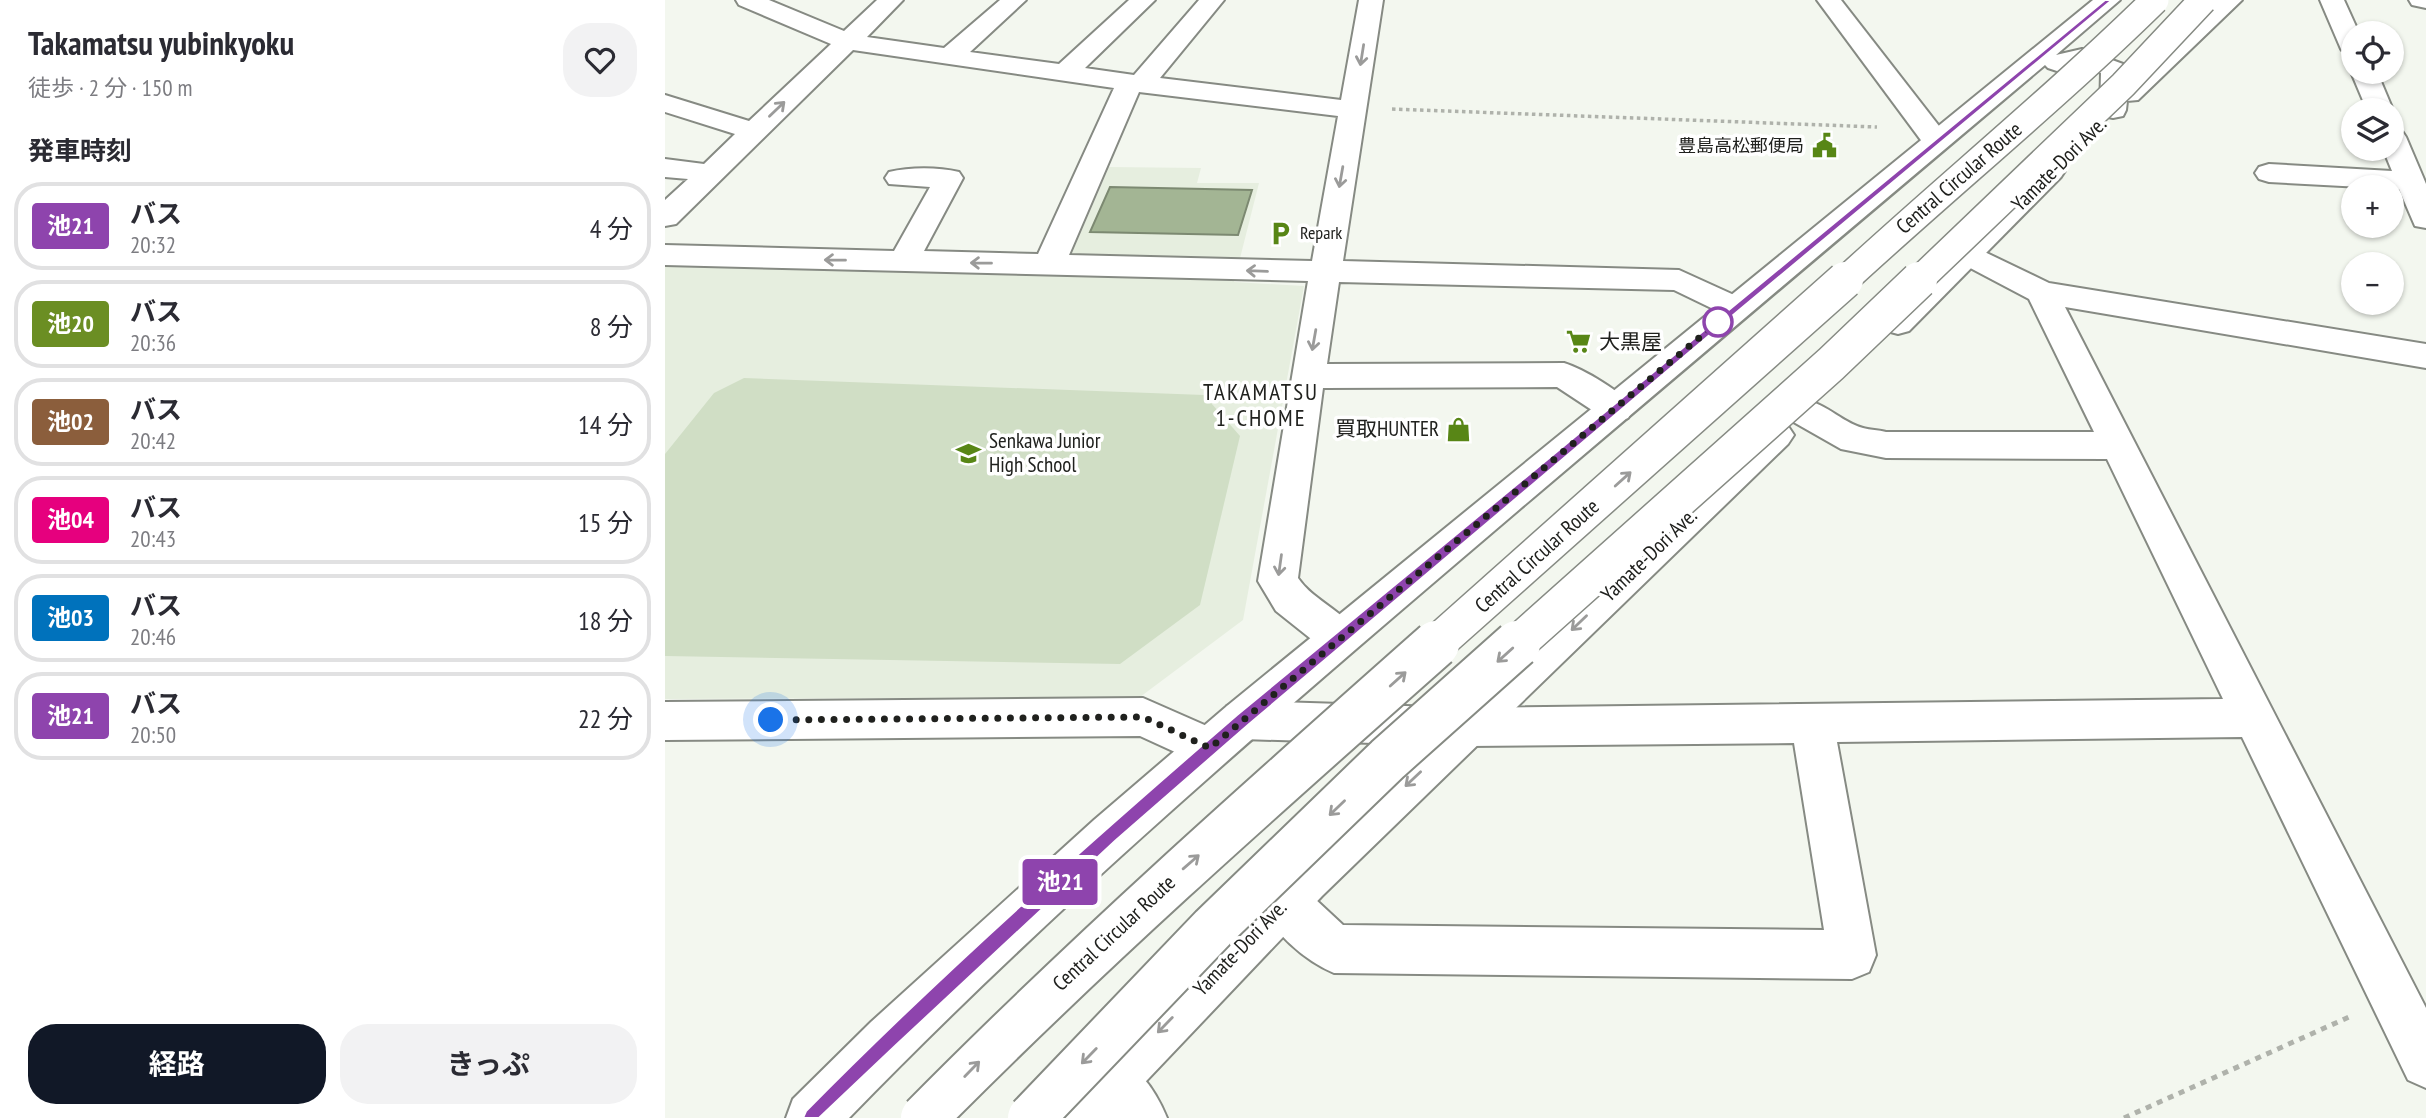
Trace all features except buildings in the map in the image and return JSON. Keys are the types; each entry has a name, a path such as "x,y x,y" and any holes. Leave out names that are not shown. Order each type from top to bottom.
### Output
{"main road":[{"path":"748,0 848,42 1135,84 1353,109"},
{"path":"665,218 891,0"},
{"path":"949,57 1014,0"},
{"path":"1064,74 1143,0"},
{"path":"1049,265 1135,84 1212,0"},
{"path":"1339,638 1290,599 1278,581 1308,376 1371,0"},
{"path":"1829,0 1937,141"},
{"name":"Central Circular Route","path":"924,1118 1002,1039 1163,887 1774,344 1952,182 2083,71 2155,0"},
{"name":"Central Circular Route","path":"1031,1118 1213,928 1388,759 1831,363 2123,85 2203,0"},
{"name":"Yamate-Dori Ave.","path":"1075,1118 1126,1099 1283,902 1802,411 1847,372 2113,110 2230,0"},
{"path":"2332,0 2341,21"},
{"path":"2100,6 2104,39 2133,50 2184,42"},
{"path":"813,1118 889,1040 1110,836 1242,720 2100,6"},
{"path":"2021,72 2082,57 2114,69 2113,110"},
{"path":"665,103 754,131"},
{"path":"2402,161 2426,219"},
{"path":"665,169 711,173"},
{"path":"2269,173 2410,181"},
{"path":"899,178 949,178 903,261"},
{"path":"1968,254 2042,292 2426,356"},
{"path":"665,255 1679,280 1734,308"},
{"path":"2042,292 2426,1062"},
{"path":"1308,376 1564,375 1616,410"},
{"path":"1802,411 1854,440 1886,445 2119,446"},
{"path":"665,721 1143,717 1210,748"},
{"path":"1242,720 1469,727 2255,718"},
{"path":"1283,902 1334,949 1852,955 1812,722"}],"path":[{"path":"1353,109 1884,127"},
{"path":"2124,1118 2393,996"}],"shaded area":[{"name":"Senkawa Junior High School","path":"1109,167 1201,168 1197,183 1259,183 1234,282 1304,286 1243,620 1140,697 665,699 665,266 1062,276"},
{"path":"1110,187 1252,190 1238,235 1090,232"},
{"path":"744,378 1204,395 1240,436 1200,605 1120,664 665,656 665,454 714,393"}],"bus line":[{"name":"池21","path":"812,1118 949,984 1110,836 1242,720 1616,410 1734,308 2108,0"}],"place":[{"name":"豊島高松郵便局","path":"1824,146"},
{"name":"Repark","path":"1280,233"},
{"name":"大黒屋","path":"1579,342"},
{"name":"買取HUNTER","path":"1459,429"},
{"name":"Senkawa Junior High School","path":"969,453"}],"district":[{"name":"TAKAMATSU 1-CHOME","path":"1261,405"}],"route":[{"path":"771,720 1143,717 1210,748 1718,322"}]}
